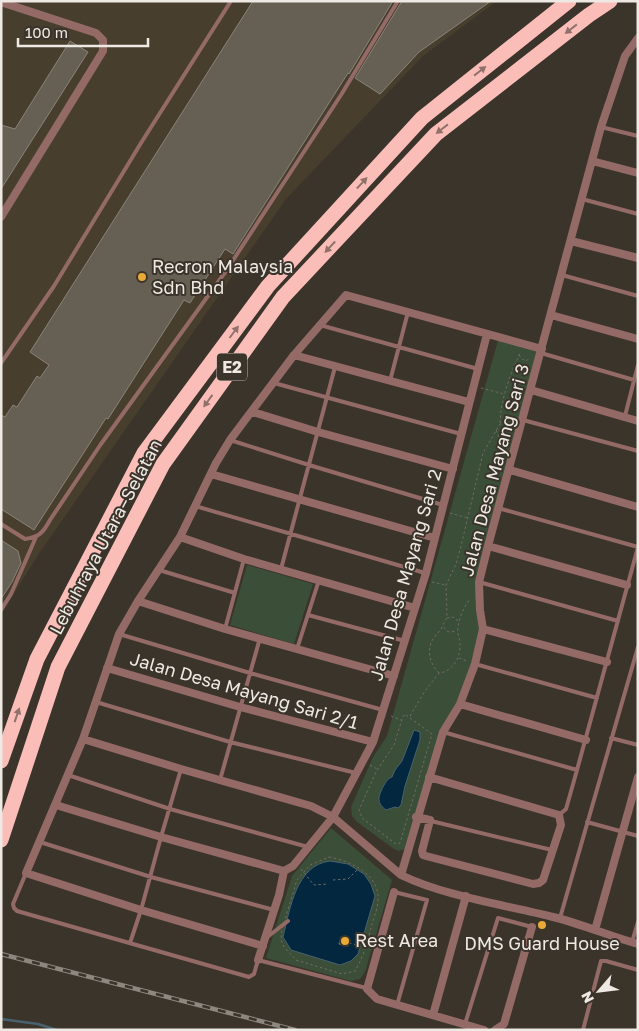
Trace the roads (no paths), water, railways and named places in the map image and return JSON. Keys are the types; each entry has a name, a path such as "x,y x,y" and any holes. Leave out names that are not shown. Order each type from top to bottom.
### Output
{"highway":[{"name":"Lebuhraya Utara–Selatan","path":"1,762 37,659 144,453 262,294 422,118 569,1"},
{"name":"Lebuhraya Utara–Selatan","path":"1,840 58,667 163,464 283,297 436,134 589,15 610,1"}],"street":[{"path":"1,2 96,33 103,40 103,52 1,217"},
{"name":"Jalan Desa Mayang Sari 3","path":"401,875 416,817 442,732 460,704 475,664 483,628 479,582 488,546 601,127 625,56 638,38"},
{"path":"592,161 638,173"},
{"path":"571,241 638,258"},
{"path":"264,942 141,910 26,873 83,739 118,634 180,537 210,474 230,440 294,356 346,295 541,351"},
{"path":"551,315 638,339"},
{"name":"Jalan Desa Mayang Sari 2","path":"284,871 293,866 333,817 373,742 425,577 487,334"},
{"path":"294,356 470,402"},
{"path":"531,390 638,421"},
{"path":"253,412 453,469"},
{"path":"510,470 638,506"},
{"path":"210,474 435,538"},
{"path":"180,537 244,559 415,608"},
{"path":"488,546 628,585"},
{"path":"138,601 225,629 394,676"},
{"path":"483,628 607,662"},
{"name":"Jalan Desa Mayang Sari 2/1","path":"106,668 240,707 373,742"},
{"path":"460,704 586,740"},
{"path":"83,739 181,770 311,806 333,817 401,875 414,881 466,896 560,918 635,943"},
{"path":"595,930 638,777"},
{"path":"416,817 430,820 422,851 423,855 533,884 543,880 561,825 558,815 429,778"},
{"path":"56,805 161,837 284,871 258,960"},
{"path":"394,892 367,989 377,999 484,1030"},
{"path":"433,1015 466,896"},
{"path":"494,1030 504,1024 532,927"}],"lane":[{"path":"1,363 54,286 141,143 231,1"},
{"path":"1,524 25,540 36,538 43,533 101,444 226,271 341,95 398,1"},
{"path":"601,127 638,136"},
{"path":"582,199 638,214"},
{"path":"562,275 638,296"},
{"path":"390,381 408,312"},
{"path":"320,325 478,369"},
{"path":"541,351 634,380"},
{"path":"624,416 638,365"},
{"path":"281,569 335,366"},
{"path":"274,383 461,434"},
{"path":"523,420 638,450"},
{"path":"230,440 443,508"},
{"path":"195,506 425,577"},
{"path":"498,508 638,547 578,770 566,809 558,815"},
{"path":"1,610 11,594 36,538"},
{"path":"225,629 244,559"},
{"path":"159,570 235,593"},
{"path":"297,648 319,580"},
{"path":"479,582 618,621"},
{"path":"308,615 404,641"},
{"path":"118,634 383,711"},
{"path":"220,780 260,638"},
{"path":"560,918 638,647"},
{"path":"475,664 597,698"},
{"path":"96,702 230,742 356,773"},
{"path":"442,732 578,770"},
{"path":"611,738 638,745"},
{"path":"130,943 181,770"},
{"path":"68,775 170,809 308,847"},
{"path":"430,820 552,850"},
{"path":"587,822 638,836"},
{"path":"40,842 151,877 274,910"},
{"path":"26,873 14,904 14,908 17,911 249,977 254,974 258,960 367,989"},
{"path":"394,892 427,900 398,1005"},
{"path":"465,1024 498,918 532,927"},
{"path":"264,942 288,921"},
{"path":"635,943 638,922"},
{"path":"583,1030 600,961 638,970"}],"water":[{"path":"414,730 420,732 420,740 401,805 398,808 386,810 380,804 380,795 384,785 392,777 402,761"},
{"path":"330,861 348,864 364,874 371,884 375,896 358,954 351,961 340,965 291,950 283,937 292,902 302,879 319,864"}],"waterway":[{"path":"1,1019 38,1024 57,1030"}],"railway":[{"path":"1,954 295,1030"}],"place":[{"name":"Recron Malaysia Sdn Bhd","path":"142,277"},
{"name":"DMS Guard House","path":"542,925"},
{"name":"Rest Area","path":"345,941"}]}
